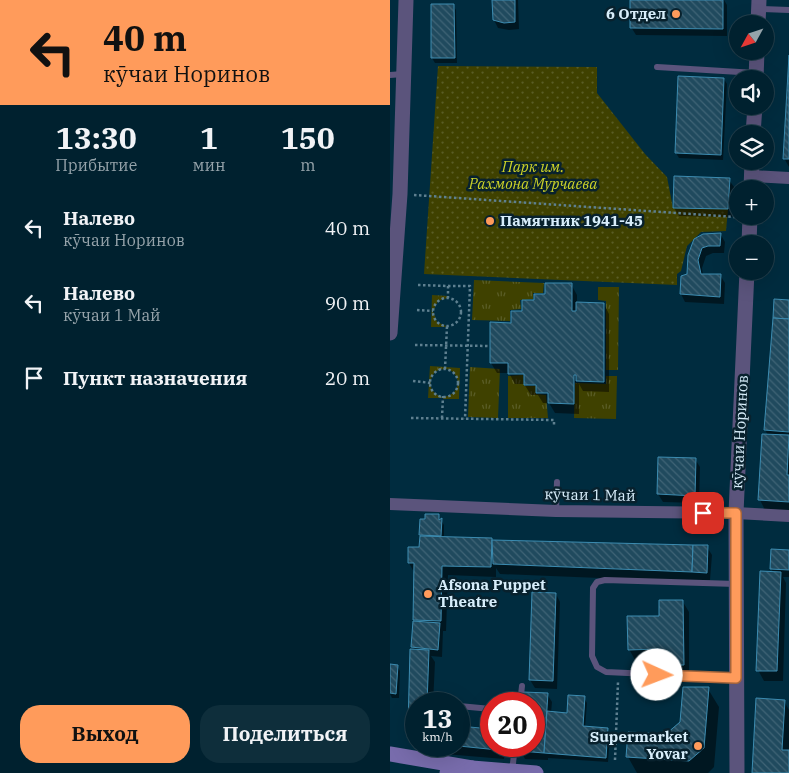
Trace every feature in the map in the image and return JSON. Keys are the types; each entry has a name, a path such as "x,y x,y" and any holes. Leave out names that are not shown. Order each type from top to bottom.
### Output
{"main road":[{"path":"390,754 472,768 522,772"},
{"path":"449,773 472,768"}],"street":[{"path":"390,334 400,194 396,164 397,75 406,0"},
{"path":"752,175 789,178"},
{"name":"кӯчаи Норинов","path":"737,773 736,513 747,280"},
{"name":"кӯчаи 1 Май","path":"390,504 556,511 736,513 789,516"}],"lane":[{"path":"758,11 789,10"},
{"path":"657,67 729,74"},
{"path":"556,511 557,482"},
{"path":"736,584 605,580 597,582 593,588 592,656 597,668 606,672 736,678"},
{"path":"521,692 522,686"},
{"path":"519,757 522,772"}],"path":[{"path":"400,194 729,216"},
{"path":"418,284 470,286 465,419"},
{"path":"448,286 448,298"},
{"path":"448,298 455,300 461,313 458,321 447,325 437,322 434,311 438,301 448,298"},
{"path":"417,310 434,311"},
{"path":"461,313 468,313"},
{"path":"445,369 447,325"},
{"path":"415,345 490,346"},
{"path":"445,369 455,375 458,383 457,388 451,395 443,396 434,392 431,383 435,372 445,369"},
{"path":"413,382 431,383"},
{"path":"458,383 466,383"},
{"path":"442,418 443,396"},
{"path":"411,418 554,420 554,427"},
{"path":"615,760 619,673"}],"green space":[{"name":"Парк им. Рахмона Мурчаева","path":"438,66 597,67 597,93 645,154 667,177 673,208 728,209 726,231 701,232 687,246 681,271 677,274 677,285 424,274"},
{"path":"474,280 544,283 543,293 533,293 533,299 520,300 521,309 510,310 510,321 472,320"},
{"path":"598,287 619,287 618,370 606,370 606,301 598,300"},
{"path":"432,295 448,296 438,301 433,311 437,322 445,327 431,327"},
{"path":"430,366 460,368 459,399 443,399 443,397 451,395 456,390 458,384 454,373 443,369 435,372 431,380 432,390 442,398 428,398"},
{"path":"470,367 500,369 498,418 468,417"},
{"path":"523,375 524,386 536,386 536,394 546,395 548,418 508,418 508,376"},
{"path":"606,376 617,376 616,419 574,418 575,383 606,384"}],"building":[{"path":"492,0 515,0 515,22 504,23 493,20"},
{"name":"6 Отдел","path":"630,0 723,0 723,29 630,28"},
{"path":"431,4 454,4 455,58 431,58"},
{"path":"789,55 789,159 783,159"},
{"path":"678,76 724,78 721,155 675,153"},
{"path":"674,176 730,178 728,209 673,208"},
{"path":"721,233 720,246 702,248 698,260 701,274 721,274 720,297 680,294 681,276 687,274 688,255 694,239 703,234"},
{"path":"545,283 572,283 572,311 576,311 576,302 604,303 604,382 576,381 576,375 574,375 574,404 548,403 548,393 536,393 536,385 524,385 524,374 508,374 508,363 490,363 490,322 511,323 511,311 522,311 522,300 534,300 534,294 545,294"},
{"path":"774,299 789,300 789,319 773,318"},
{"path":"773,318 789,319 789,432 764,430"},
{"path":"762,434 789,435 787,475 789,475 789,502 758,500"},
{"path":"658,457 696,458 695,496 657,494"},
{"path":"425,514 439,514 439,520 442,518 441,536 419,535 420,519 425,519"},
{"name":"Afsona Puppet Theatre","path":"420,536 492,538 491,567 442,566 441,621 413,620 414,563 408,563 408,547 419,547"},
{"path":"492,540 693,545 692,572 493,564"},
{"path":"693,545 708,545 707,573 692,572"},
{"path":"771,549 789,550 789,570 770,569"},
{"path":"760,571 781,572 777,671 756,671"},
{"path":"532,592 556,593 553,681 529,680"},
{"path":"659,600 683,600 684,665 659,665 659,649 628,650 627,616 659,616"},
{"path":"413,621 440,623 438,650 411,647"},
{"path":"410,649 429,650 427,692 409,692"},
{"path":"390,664 398,665 396,694 390,693"},
{"path":"683,687 709,687 704,748 689,761 626,757 628,732 666,734 680,722"},
{"path":"545,693 548,693 545,738"},
{"path":"568,695 585,696 583,726 608,728 606,758 545,753 547,711 567,713"},
{"path":"756,698 785,700 782,750 789,750 789,773 752,773"},
{"path":"470,727 480,728 480,748 470,747"}],"place":[{"name":"6 Отдел","path":"676,14"},
{"name":"Памятник 1941-45","path":"490,221"},
{"name":"Afsona Puppet Theatre","path":"428,594"},
{"name":"Supermarket Yovar","path":"698,746"}],"route":[{"path":"657,675 736,678 736,513 703,513"}]}
